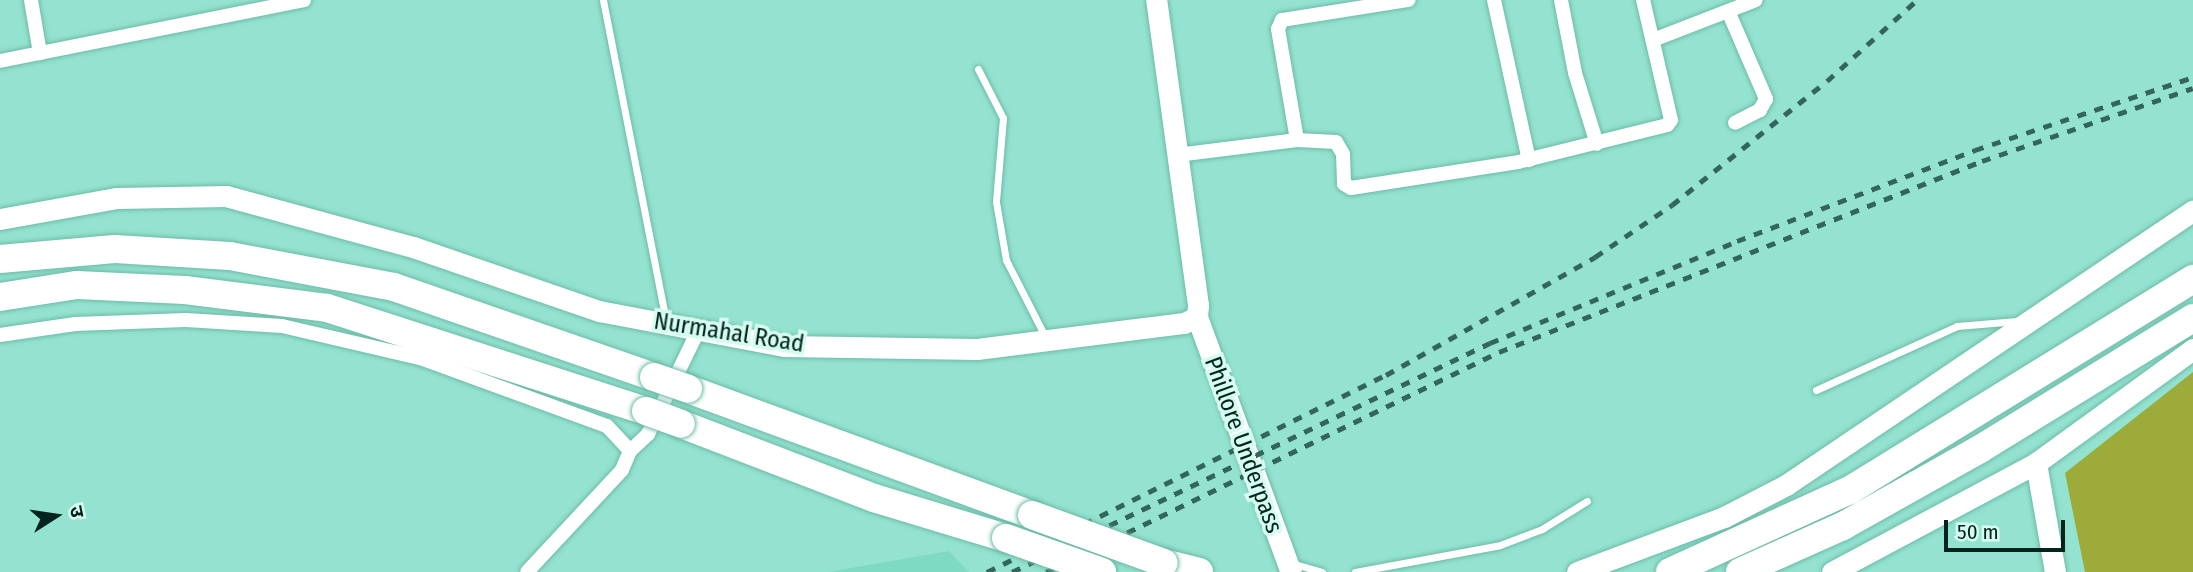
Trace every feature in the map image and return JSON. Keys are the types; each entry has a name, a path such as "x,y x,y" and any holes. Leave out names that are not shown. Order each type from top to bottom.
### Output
{"highway":[{"path":"0,259 115,249 230,256 394,287 688,389 1164,563 1199,572"},
{"path":"1671,572 1850,490 2193,279"},
{"path":"0,297 78,285 185,290 327,308 646,411 874,498 1006,538 1102,572"},
{"path":"1740,572 1843,526 1980,449 2193,318"}],"main road":[{"path":"1156,0 1196,317"},
{"name":"Nurmahal Road","path":"0,219 117,198 226,196 413,247 599,311 784,346 976,349 1184,323 1196,317"},
{"path":"1577,572 1724,517 1786,485 2193,210"},
{"name":"Phillore Underpass","path":"1196,317 1289,567"},
{"path":"1832,572 2036,463 2193,349"},
{"path":"2036,463 2055,572"}],"street":[{"path":"30,0 40,53"},
{"path":"0,61 304,0"},
{"path":"1297,140 1278,29 1282,20 1408,0"},
{"path":"1494,0 1529,160"},
{"path":"1561,0 1575,74 1597,144"},
{"path":"1177,155 1297,140 1336,142 1343,154 1348,188 1529,160 1597,144 1671,122 1643,0"},
{"path":"1653,40 1756,0"},
{"path":"1728,10 1766,99 1760,110 1735,123"},
{"path":"0,335 75,324 187,320 282,326 339,335 420,358 607,426 630,451"},
{"path":"527,572 622,470 630,451 648,434 698,331"}],"lane":[{"path":"603,0 667,326"},
{"path":"978,69 1003,118 996,202 1006,260 1048,340"},
{"path":"1816,390 1957,326 2029,321"},
{"path":"1356,572 1500,545 1542,529 1587,501"},
{"path":"1289,567 1322,572"}],"shaded area":[{"path":"949,551 969,572 828,572"}],"green space":[{"path":"2193,372 2193,572 2085,572 2065,473"}],"railway":[{"path":"987,572 1386,375 1595,257 1672,205 1827,81 1917,0"},
{"path":"1012,572 1490,343 1737,241 1975,150 2193,77"},
{"path":"1046,572 1499,352 1982,161 2193,88"}]}
